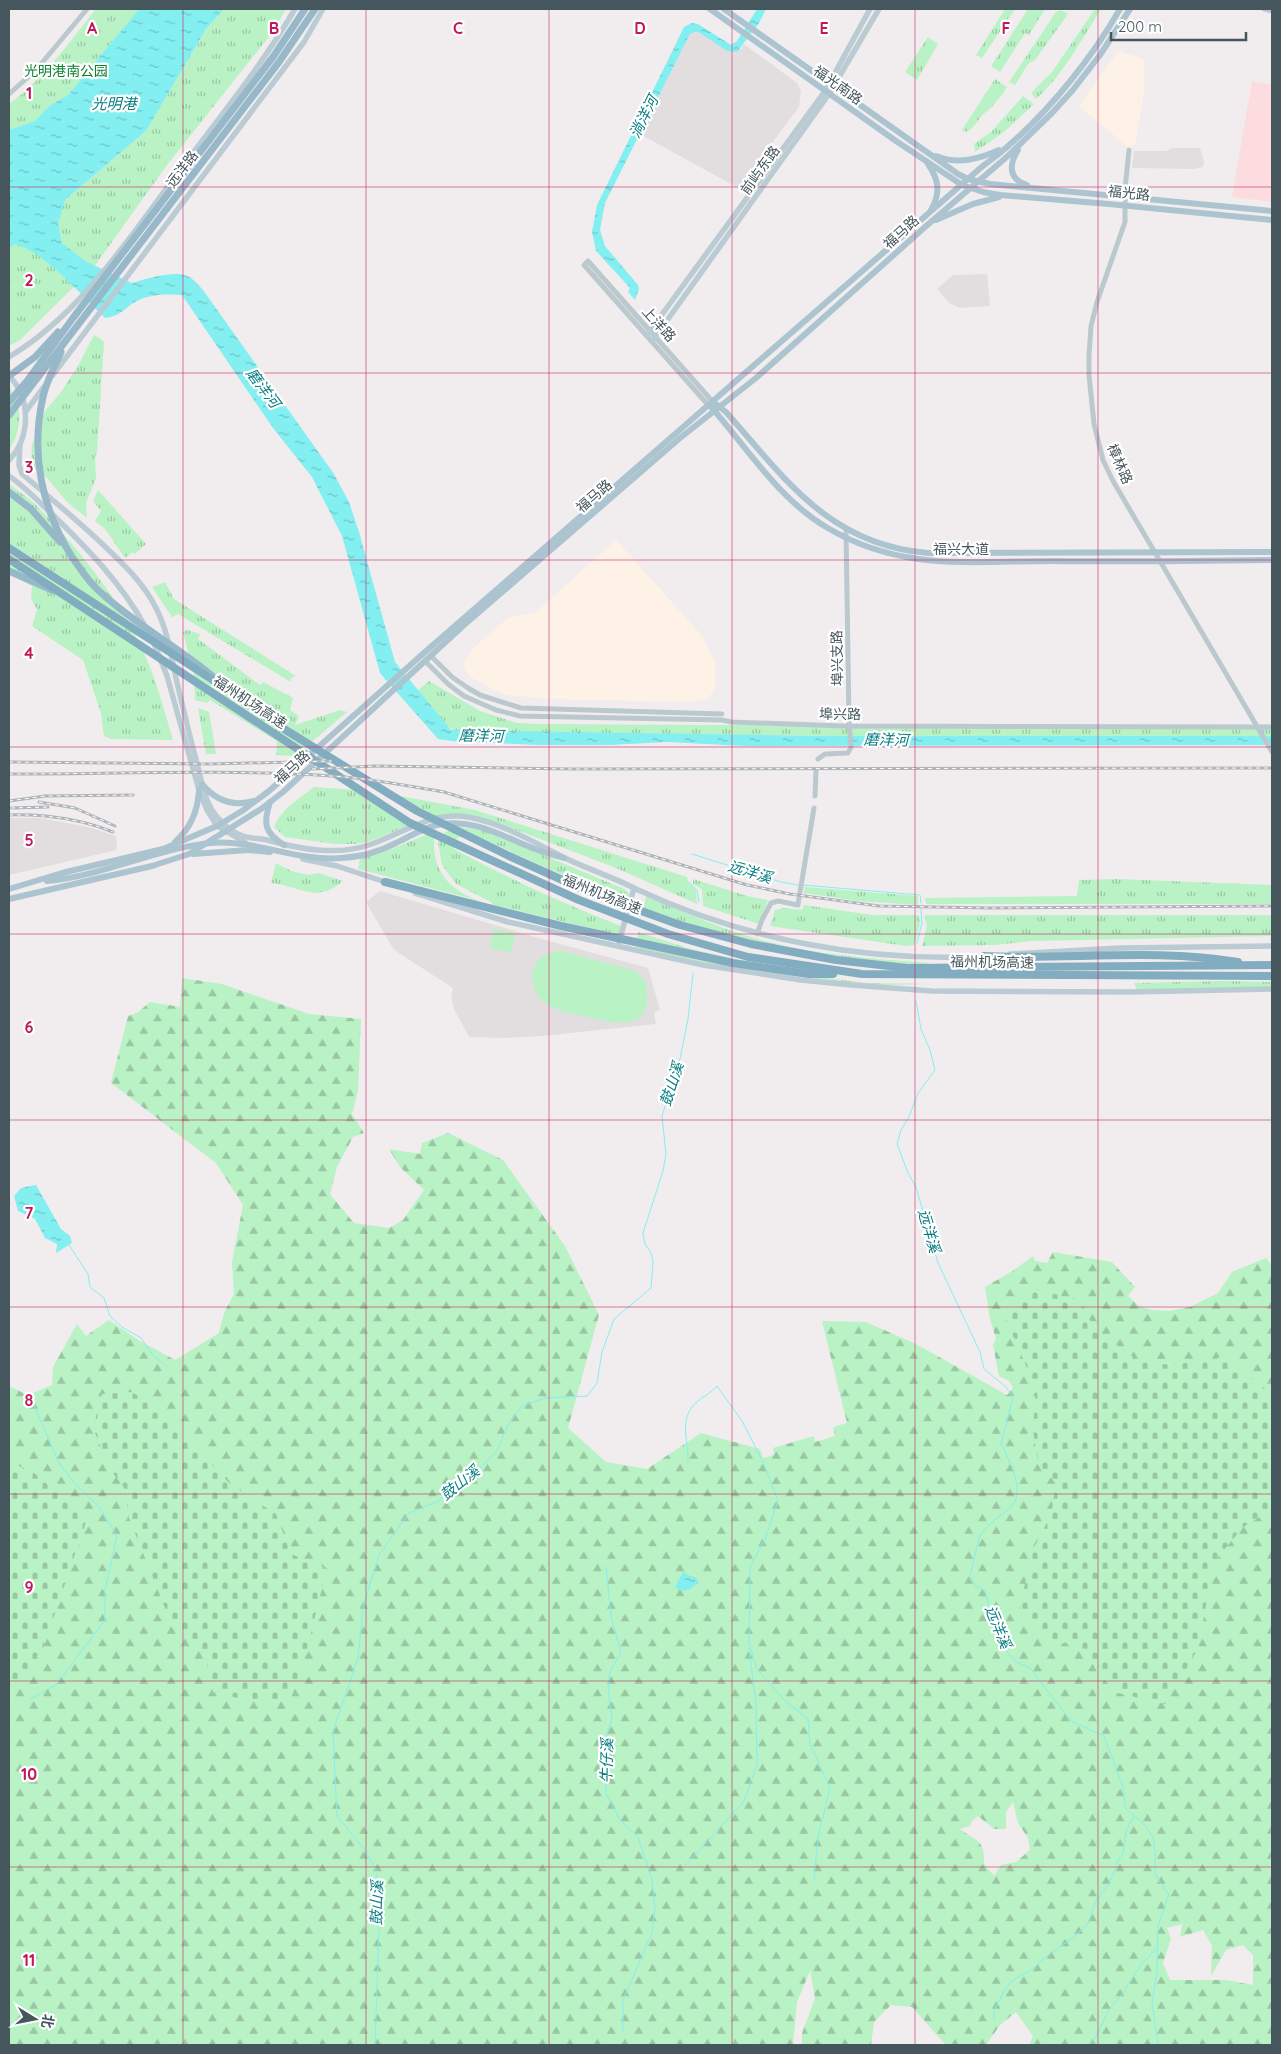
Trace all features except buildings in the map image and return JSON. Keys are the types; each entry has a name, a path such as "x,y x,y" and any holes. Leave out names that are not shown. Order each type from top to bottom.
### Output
{"highway":[{"name":"远洋路","path":"72,318 273,57 304,9"},
{"name":"远洋路","path":"65,342 280,62 315,9"},
{"path":"9,376 35,357 72,318"},
{"path":"9,402 49,352 72,318"},
{"path":"9,413 65,342"},
{"path":"65,342 43,395 38,426 37,457 42,490 52,518 73,558"},
{"path":"9,492 31,509 96,588 114,604 206,670 236,696"},
{"name":"福州机场高速","path":"9,548 284,729 417,811 509,856 589,892 719,937 836,960 907,968 1272,965"},
{"name":"福州机场高速","path":"9,559 410,823 579,900 668,934 748,957 862,974 1272,976"},
{"path":"9,571 73,601"},
{"path":"385,882 561,926 733,963 809,974 862,974"},
{"path":"984,956 1156,956 1209,958 1257,965"}],"main road":[{"path":"9,357 54,324 80,299 123,246 246,82 295,9"},
{"path":"26,411 304,42 323,9"},
{"name":"福光南路","path":"710,9 926,161 956,176"},
{"name":"福光南路","path":"724,9 928,153 956,176"},
{"name":"前屿东路","path":"831,86 870,9"},
{"name":"前屿东路","path":"654,339 827,92 879,9"},
{"name":"福马路","path":"9,900 130,872 189,854 270,802 464,625 714,406 928,214 1007,147 1036,119 1068,83 1112,23 1120,9"},
{"name":"福马路","path":"9,889 62,873 163,849 220,824 258,800 405,669 714,406 756,378 1024,141 1052,114 1079,82 1100,55 1130,9"},
{"name":"前屿东路","path":"649,333 827,92"},
{"path":"1024,141 1012,161 1012,173 1018,182 1043,189"},
{"path":"928,153 944,159 962,161 983,157 1007,147"},
{"path":"926,161 935,174 939,190 928,214"},
{"path":"956,176 962,185"},
{"name":"福光路","path":"956,176 990,184 1272,210"},
{"name":"福光路","path":"962,185 983,192 1012,196 1272,220"},
{"path":"928,224 972,204 1012,196"},
{"path":"9,376 22,395 26,411 24,433 20,444 9,460"},
{"name":"福兴大道","path":"714,406 726,412 794,490 827,518 846,529 894,548 928,553 1272,552"},
{"name":"福兴大道","path":"714,406 793,501 818,522 846,538 886,554 930,561 1272,560"},
{"path":"20,444 19,458 22,474 116,556 141,584 156,608 166,632 201,787 192,820 179,838 163,849"},
{"path":"9,476 38,500 103,566 130,599 157,648 210,816 240,842 270,852"},
{"path":"201,787 227,802 243,804 258,800"},
{"path":"270,802 265,821 267,829 271,836 284,845"},
{"path":"228,830 246,838 256,837 284,845 322,850 355,849 384,840 422,822 450,816 465,817 494,824 539,844 564,858"},
{"path":"36,882 64,880 192,846 229,842 321,858 339,858 372,853 425,828 451,823 491,830 537,850 564,858 622,881 634,888 708,918 758,934 796,943 866,953 984,956 1111,948 1272,946"},
{"path":"189,854 248,850 270,852 337,866 438,901 508,922 704,965 768,975 860,986 932,990 1073,992 1272,989"},
{"path":"617,947 634,888"}],"street":[{"path":"9,94 36,70 87,9"},
{"path":"1264,9 1272,11"},
{"name":"樟林路","path":"1129,150 1125,222 1102,286 1092,326 1088,366 1094,424 1103,460 1271,751"},
{"name":"上洋路","path":"586,263 714,406"},
{"name":"埠兴支路","path":"818,759 825,754 848,753 851,747 846,529"},
{"name":"埠兴路","path":"431,656 452,677 468,688 499,702 521,708 722,717 731,722 850,726 1272,727"},
{"name":"埠兴路","path":"425,661 448,684 464,696 496,710 520,716 722,717"},
{"path":"815,796 816,770"},
{"path":"800,892 814,808"},
{"path":"758,934 762,920 771,903 778,901 798,902"}],"shaded area":[{"path":"693,32 704,34 727,51 741,49 744,44 797,83 801,91 799,107 738,188 640,134 690,34"},
{"path":"1118,51 1144,59 1144,91 1135,145 1130,149 1079,106"},
{"path":"1252,81 1272,85 1272,202 1232,197"},
{"path":"1172,148 1200,148 1204,161 1203,167 1194,169 1132,168 1134,151 1166,151"},
{"path":"987,274 990,306 960,308 949,303 937,289 953,275"},
{"path":"616,540 703,637 715,662 715,688 708,699 693,702 548,699 509,695 496,691 472,678 466,672 463,664 473,648 508,618 536,612"},
{"path":"9,818 40,818 88,827 116,836 117,850 9,875"},
{"path":"380,891 648,968 660,1010 654,1012 656,1024 542,1036 508,1038 469,1037 454,1009 451,997 453,988 394,950 366,902"}],"green space":[{"name":"光明港南公园","path":"96,9 139,9 68,95 49,106 35,121 9,130 9,104 45,72"},
{"path":"224,9 286,9 272,33 167,165 94,267 20,340 9,346 9,248 146,131 206,29"},
{"path":"1005,9 1015,9 982,58 976,55"},
{"path":"1028,9 1045,9 1029,35 1025,33 1000,72 991,66"},
{"path":"1095,9 1101,9 1072,56 1055,79 1036,99 1031,93 1052,72"},
{"path":"1061,10 1068,14 1035,60 1028,64 1015,85 1009,82 1056,12"},
{"path":"928,37 938,44 917,80 905,72"},
{"path":"995,79 1007,87 1005,91 973,127 966,132 962,130"},
{"path":"1023,96 1034,104 1004,132 975,152 974,144 991,132"},
{"path":"94,335 104,342 97,452 95,458 96,478 86,503 87,518 68,503 47,478 34,468 31,462 32,445 45,411 61,392 79,364"},
{"path":"9,387 17,402 19,418 16,434 9,450"},
{"path":"9,484 33,502 52,521 113,598 138,640 147,660 173,740 111,739 104,736 101,713 83,660 32,626 37,609 31,599 32,586 9,574"},
{"path":"98,490 146,544 135,554 133,552 125,558 105,529 95,521 101,511 93,501"},
{"path":"165,582 174,599 296,676 291,678 291,682 178,614 172,617 152,587"},
{"path":"187,630 200,634 198,639 260,685 263,682 293,698 290,710 299,716 295,725 340,710 347,712 295,756 276,755 277,741 210,700 207,703 195,700 194,675 183,632"},
{"path":"429,681 480,711 517,723 1272,728 1272,736 819,736 456,731 449,728 417,691"},
{"path":"198,708 209,712 216,754 206,754"},
{"path":"314,787 356,790 408,826 367,842 355,844 335,844 285,837 274,827 277,821 291,804"},
{"path":"395,795 475,810 687,877 688,882 696,890 697,904 616,868 493,821 469,817 434,818"},
{"path":"459,827 484,830 624,889 629,893 626,904 466,831 456,840 454,849 474,860 557,900 621,926 619,935 493,905 491,902 456,884 442,865 438,842 445,832"},
{"path":"435,831 435,857 444,877 461,892 484,902 358,869 360,858 382,853"},
{"path":"276,863 291,871 308,875 319,873 343,881 324,892 315,893 271,883"},
{"path":"693,879 747,896 768,900 759,924 703,906 702,889 693,884"},
{"path":"1117,879 1272,885 1272,904 926,904 925,898 1077,896 1079,880"},
{"path":"805,887 918,896 918,905 858,901 804,893"},
{"path":"646,896 731,931 782,945 845,956 931,963 913,965 868,962 756,943 703,930 643,910"},
{"path":"804,905 872,915 919,915 920,924 914,945 906,946 770,926 775,910 783,908 802,910"},
{"path":"924,915 1272,915 1272,936 1031,941 995,945 922,946 927,925"},
{"path":"493,929 515,933 512,952 490,948"},
{"path":"638,932 691,949 745,961 637,939"},
{"path":"636,946 745,968 867,983 934,984 882,985 849,983 725,967 635,948"},
{"path":"561,951 636,971 646,982 647,998 645,1010 639,1018 622,1023 610,1022 559,1010 541,1000 535,991 532,975 535,965 546,955"},
{"path":"182,978 222,984 309,1014 361,1019 358,1091 352,1114 364,1133 353,1137 337,1167 330,1194 354,1223 389,1228 403,1220 424,1190 400,1167 389,1149 420,1154 422,1143 448,1133 503,1160 565,1246 599,1315 568,1428 606,1462 647,1469 701,1433 760,1449 763,1458 774,1455 773,1448 814,1436 815,1442 835,1436 833,1427 847,1423 822,1321 866,1322 916,1344 1007,1395 1013,1388 1009,1381 999,1376 993,1345 996,1339 990,1319 985,1287 1033,1256 1035,1261 1047,1263 1053,1252 1112,1262 1135,1287 1128,1296 1139,1306 1152,1310 1169,1311 1190,1307 1218,1293 1232,1272 1266,1258 1272,1265 1272,2045 1029,2045 1033,2036 1016,2012 1000,2025 986,2045 946,2045 912,2007 891,2005 874,2022 871,2045 802,2045 802,2033 815,1998 810,1971 797,2002 793,2045 9,2045 9,1386 28,1395 52,1385 53,1367 77,1324 86,1336 109,1320 140,1341 175,1360 219,1333 224,1313 234,1294 232,1262 243,1205 216,1163 111,1083 128,1016 137,1013 150,1002 180,1007","holes":["1013,1802 1018,1823 1028,1838 1030,1850 1016,1862 1001,1865 994,1876 984,1864 981,1845 960,1829 970,1826 972,1821 978,1816 994,1829 1006,1829 1006,1812","1182,1924 1180,1937 1203,1930 1212,1946 1211,1976 1226,1950 1243,1945 1253,1955 1253,1985 1226,1980 1170,1980 1163,1963 1171,1939 1167,1928"]},
{"path":"1272,982 1272,987 1137,990 1134,983"},
{"path":"1033,1289 1080,1300 1094,1329 1140,1362 1173,1365 1228,1356 1272,1395 1272,1510 1243,1527 1214,1562 1198,1649 1165,1704 1118,1693 1098,1674 1086,1649 1048,1641 1020,1609 1031,1553 1051,1515 1056,1484 1038,1462 1033,1431 1036,1389 1003,1312"},
{"path":"132,1392 166,1414 230,1484 276,1514 291,1554 327,1568 307,1649 290,1702 242,1699 213,1692 204,1650 171,1623 129,1518 125,1489 110,1469 93,1428 102,1394"},
{"path":"9,1462 33,1472 87,1519 43,1648 9,1696"}],"water":[{"path":"139,9 224,9 206,29 146,131 65,200 58,224 62,243 85,261 132,283 158,276 179,274 190,277 203,290 334,474 349,502 359,532 395,662 451,730 819,736 1272,736 1272,745 745,746 666,742 611,745 538,745 467,743 438,739 380,673 342,536 312,477 273,428 182,295 160,295 144,298 120,313 105,318 51,265 27,249 15,244 9,248 9,130 35,121 49,106 68,95"},
{"name":"淌洋河","path":"757,9 766,9 759,23 737,52 727,51 700,33 690,34 605,203 600,230 605,246 638,285 639,289 635,300 628,292 630,288 596,251 592,232 597,205 684,27 692,23 698,24 731,45 737,41"},
{"path":"36,1185 61,1229 70,1236 72,1243 56,1253 57,1244 45,1238 35,1219 18,1211 14,1196 21,1188"},
{"path":"683,1572 698,1580 698,1583 690,1589 682,1591 675,1587"}],"waterway":[{"name":"远洋溪","path":"692,854 781,882 798,885"},
{"path":"689,882 697,890 699,902"},
{"name":"远洋溪","path":"802,885 920,895 921,903"},
{"name":"远洋溪","path":"917,943 922,923 921,909"},
{"name":"鼓山溪","path":"375,2045 379,1929 377,1872 365,1850 337,1816 333,1731 358,1658 363,1607 379,1555 409,1513 439,1501 459,1482 479,1469 496,1452 508,1425 522,1406 545,1398 587,1396 597,1383 602,1352 614,1319 651,1288 653,1262 651,1253 645,1244 643,1233 663,1171 666,1154 662,1116 680,1059 688,1019 693,973"},
{"name":"远洋溪","path":"916,1001 921,1029 930,1050 935,1070 918,1093 909,1117 901,1130 897,1144 908,1173 916,1187 938,1263 980,1352 984,1369 1006,1387 1013,1398 1001,1444 1015,1476 1017,1494 1015,1502 1010,1508 983,1531 977,1546 970,1576 976,1586 985,1591 992,1618 1007,1652 1016,1662 1029,1667 1071,1721 1104,1736 1122,1784 1126,1809 1143,1824 1153,1837 1156,1874 1158,1880 1169,1894 1158,1926 1157,1972 1152,2003 1158,2045"},
{"path":"69,1245 88,1274 90,1287 104,1298 110,1316 122,1327 141,1338 153,1355 167,1367"},
{"path":"688,1462 686,1430 688,1415 698,1401 717,1386 742,1421 763,1462 778,1500 765,1539 750,1567 749,1643 757,1669 785,1701 808,1719 810,1744 830,1788 818,1837 814,1881"},
{"path":"30,1699 56,1685 105,1620 105,1590 117,1536 100,1508 74,1483 58,1461 34,1405"},
{"name":"牛仔溪","path":"606,1567 611,1616 621,1652 609,1674 612,1718 606,1737 606,1794 620,1820 638,1837 652,1880 655,1908 652,1933 623,2000 623,2031"},
{"path":"685,1866 744,1801 757,1765 756,1705 749,1648"},
{"path":"994,2020 994,2010 1006,1988 1013,1980 1034,1968 1088,1924 1096,1901 1110,1882 1119,1859 1123,1854 1126,1831 1134,1816"},
{"path":"1089,2045 1096,2037 1108,2011 1123,1993 1140,1966 1157,1948"}],"railway":[{"path":"9,762 209,764 331,761"},
{"path":"312,769 376,766 570,769 1272,768"},
{"path":"9,774 251,773 331,776 388,782 444,792 747,885 790,894 879,906 991,908 1272,906"},
{"path":"9,801 45,796 133,795"},
{"path":"39,802 75,808 115,826"},
{"path":"11,808 48,807"},
{"path":"9,815 62,818 113,832"}],"water label":[{"name":"光明港","path":"114,104"},
{"name":"磨洋河","path":"263,388"},
{"name":"磨洋河","path":"481,736"},
{"name":"磨洋河","path":"886,740"}]}
